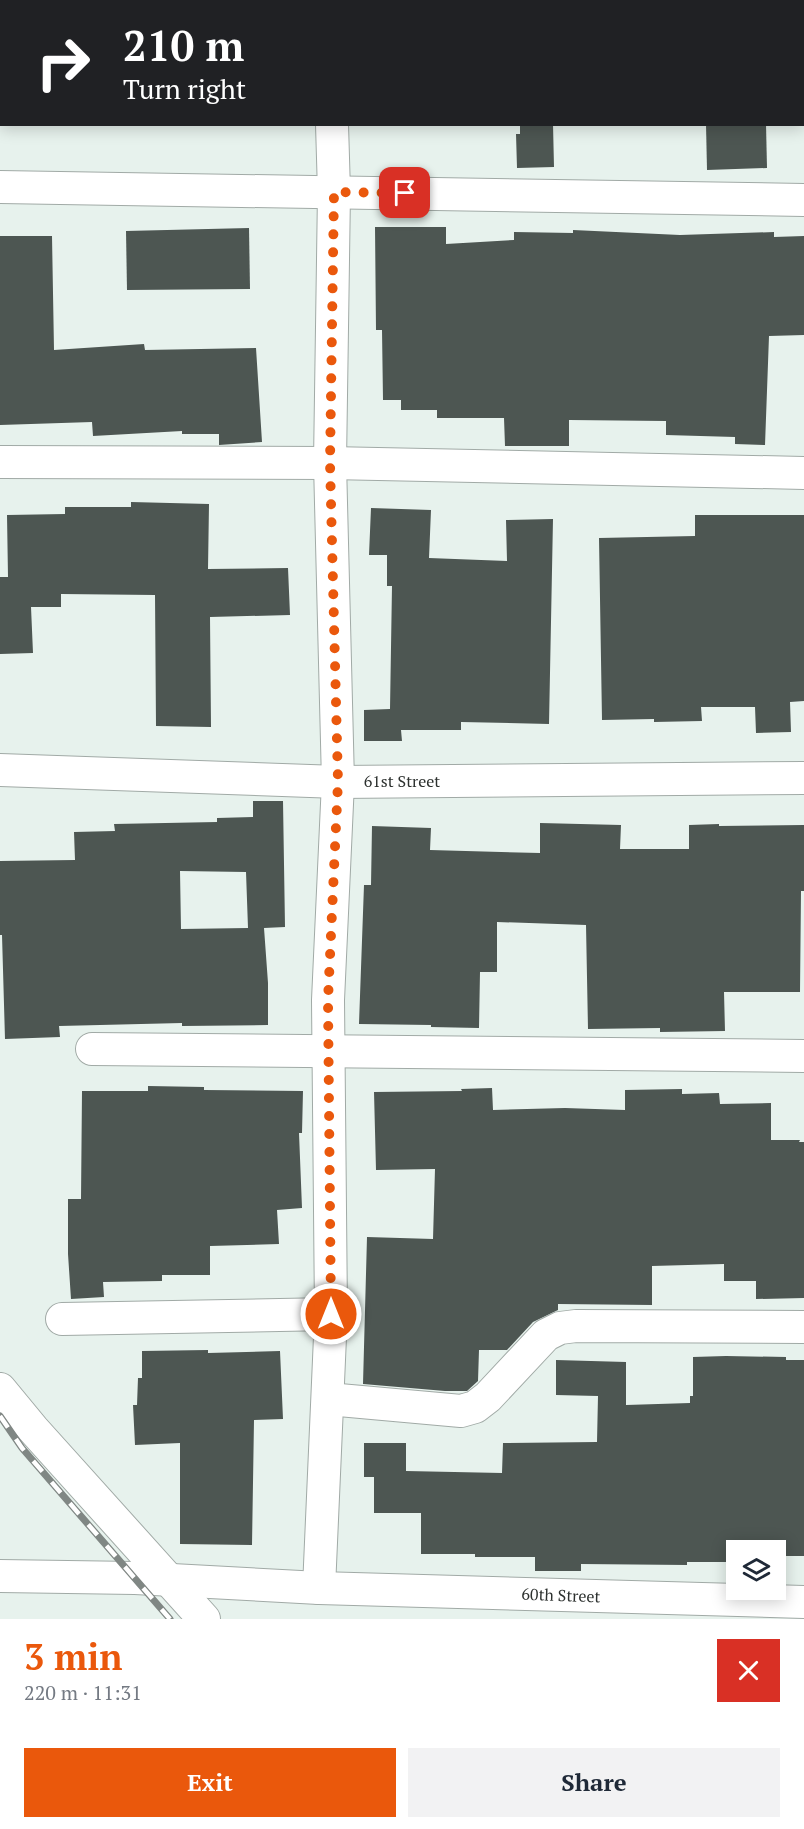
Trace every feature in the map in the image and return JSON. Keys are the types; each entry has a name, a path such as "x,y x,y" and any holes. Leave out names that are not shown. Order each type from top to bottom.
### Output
{"street":[{"path":"319,1588 331,1314 328,1000 338,782 330,463 334,192 332,126"},
{"path":"0,187 804,200"},
{"path":"0,462 330,463 804,472"},
{"name":"61st Street","path":"0,770 338,782 804,778"},
{"path":"92,1049 804,1056"},
{"path":"62,1319 331,1314"},
{"path":"328,1399 461,1411 475,1407 489,1397 546,1335 560,1328 576,1326 804,1327"},
{"path":"0,1389 33,1429 204,1619"},
{"name":"60th Street","path":"0,1576 135,1578 319,1588 804,1602"}],"building":[{"path":"520,126 553,126 554,167 517,168 516,134 520,134"},
{"path":"706,126 766,126 767,168 707,170"},
{"path":"375,227 446,227 446,244 514,240 514,232 573,233 573,230 680,235 774,232 774,237 804,236 804,335 769,336 765,445 735,444 735,437 666,435 666,421 569,420 569,446 505,446 504,418 437,418 437,410 401,410 401,400 383,400 382,330 376,330"},
{"path":"249,228 250,289 127,290 126,231"},
{"path":"0,236 52,236 54,350 144,344 145,350 256,348 262,442 219,445 219,434 182,434 182,431 93,436 92,422 0,425"},
{"path":"131,502 209,504 208,569 288,568 290,615 210,617 211,727 156,726 155,595 61,594 61,607 31,607 33,653 0,654 0,577 8,577 7,515 65,514 65,507 131,507"},
{"path":"371,508 431,510 429,558 507,561 506,520 553,519 549,724 461,722 461,730 401,730 402,741 364,741 364,710 390,709 392,586 387,586 387,555 369,555"},
{"path":"695,515 804,515 804,701 790,702 791,732 756,733 755,707 701,707 702,721 602,720 599,538 695,536"},
{"path":"253,801 283,801 285,927 264,928 268,1025 182,1026 182,1023 59,1026 60,1037 5,1039 2,935 0,935 0,861 75,860 74,832 115,831 114,824 217,822 217,818 253,817","holes":["180,871 246,872 248,928 181,929"]},
{"path":"540,823 621,825 620,849 689,849 689,825 804,825 800,992 724,992 725,1031 660,1032 660,1028 588,1029 586,925 497,922 497,972 480,972 479,1028 359,1024 364,885 371,885 372,826 431,828 430,850 540,853"},
{"path":"148,1086 204,1087 204,1090 303,1091 302,1133 299,1133 302,1208 277,1210 279,1244 210,1246 210,1275 162,1275 162,1281 103,1282 104,1297 71,1299 68,1199 81,1199 82,1091 148,1091"},
{"path":"492,1088 493,1110 565,1108 625,1110 625,1090 682,1089 682,1094 719,1093 720,1104 771,1103 771,1140 804,1142 804,1298 756,1299 756,1281 724,1281 724,1264 652,1266 652,1305 558,1304 558,1310 533,1322 507,1350 479,1350 478,1381 467,1391 363,1384 367,1237 433,1239 435,1169 376,1170 374,1092 462,1091 461,1089"},
{"path":"208,1350 208,1353 280,1351 283,1419 254,1420 252,1545 180,1544 180,1443 135,1445 133,1405 137,1405 138,1378 142,1378 142,1351"},
{"path":"693,1357 786,1357 786,1360 804,1360 804,1556 786,1556 786,1540 726,1540 726,1562 687,1562 687,1565 581,1564 581,1571 535,1571 535,1557 421,1554 421,1513 374,1513 374,1477 364,1477 364,1443 406,1443 406,1471 502,1473 503,1443 597,1442 598,1396 556,1395 556,1360 626,1362 626,1405 690,1403 690,1396 693,1396"}],"railway":[{"path":"0,1416 22,1448 170,1619"}],"route":[{"path":"331,1314 328,1000 338,782 330,463 334,192 405,193"}]}
